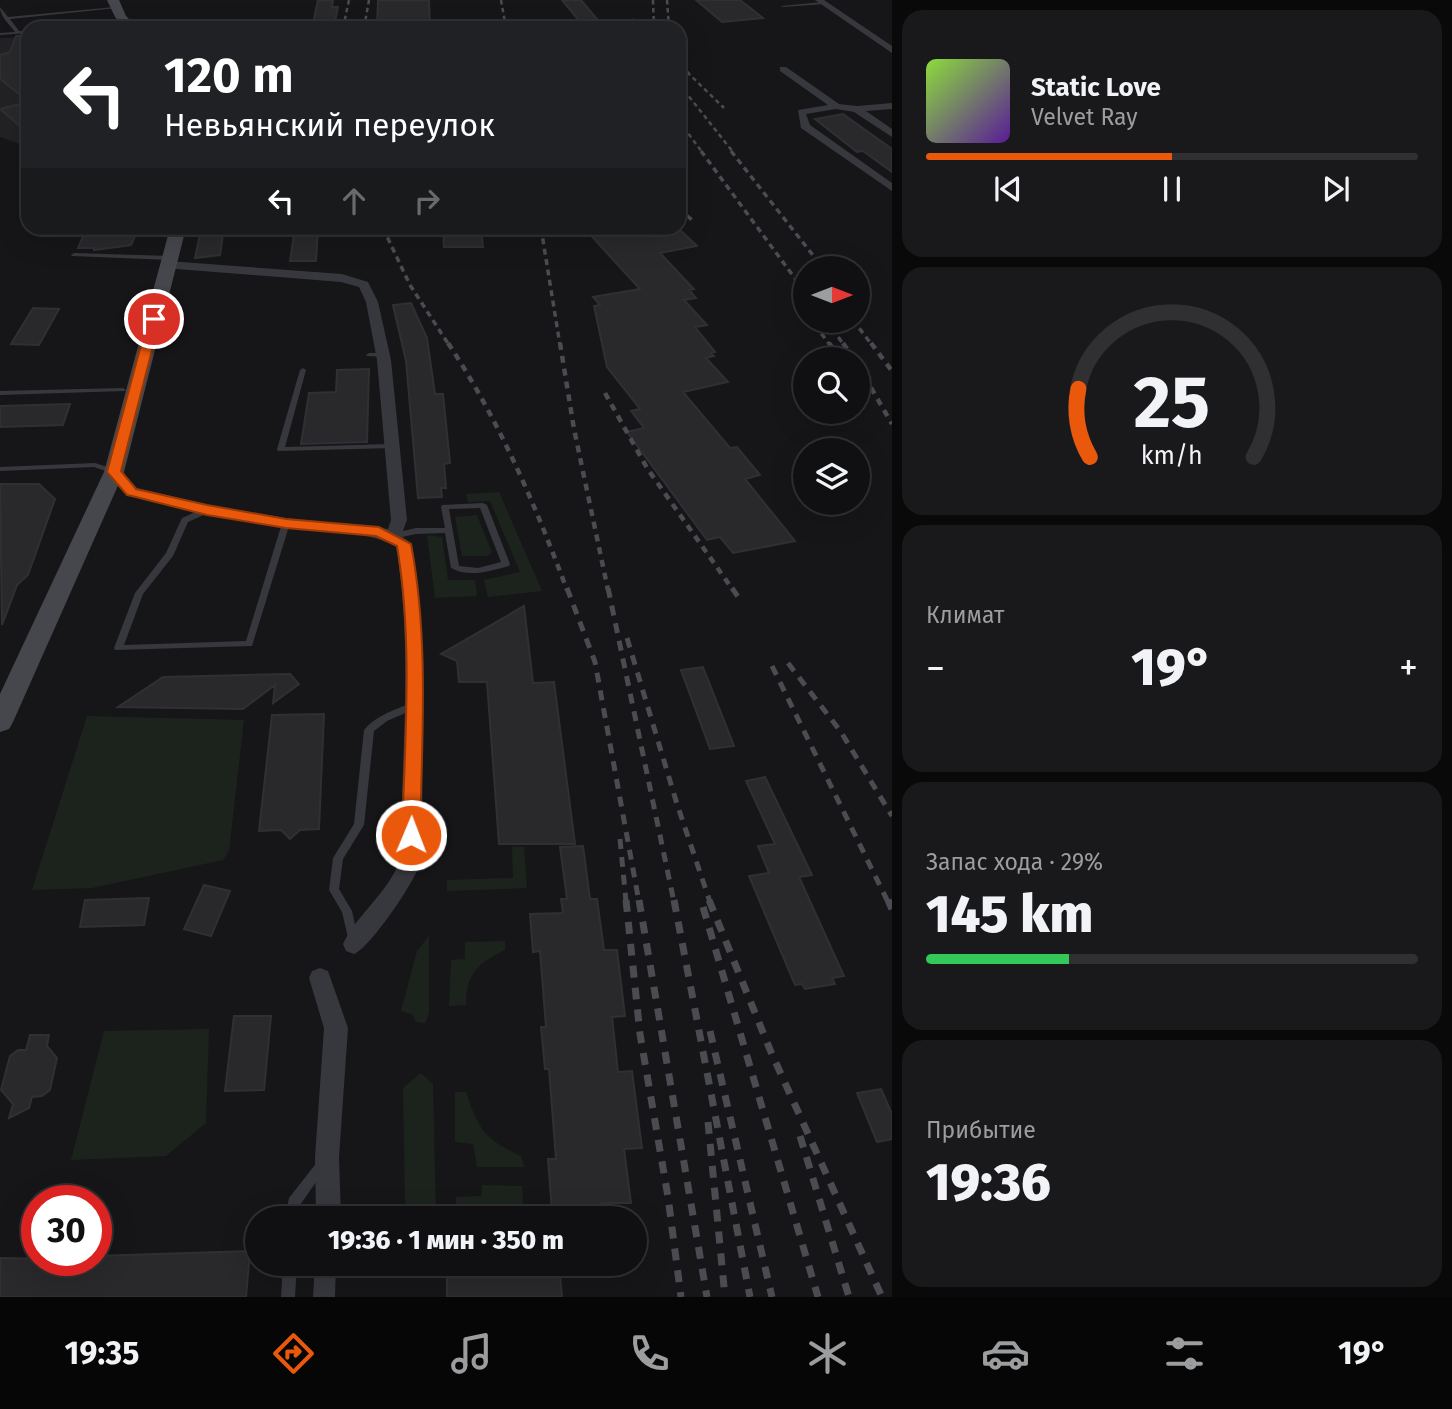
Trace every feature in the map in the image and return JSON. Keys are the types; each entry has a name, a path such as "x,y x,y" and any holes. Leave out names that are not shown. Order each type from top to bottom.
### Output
{"main road":[{"path":"114,4 120,21"},
{"path":"0,722 114,472 176,235"}],"street":[{"path":"821,2 892,50"},
{"path":"783,69 836,106"},
{"path":"892,106 857,109 836,106 802,112 805,126 892,188"},
{"path":"857,109 892,134"},
{"path":"169,261 342,278 359,282 368,290 400,520 393,536"},
{"path":"114,472 132,492 207,510 286,523 379,531 393,536 403,544 408,556 414,706 411,861 380,912 354,944"},
{"path":"320,978 336,1028 327,1157 328,1206"},
{"path":"324,1297 325,1276"}],"lane":[{"path":"783,6 821,2"},
{"path":"6,19 114,4"},
{"path":"0,8 17,32"},
{"path":"0,34 21,32"},
{"path":"74,255 169,261"},
{"path":"303,370 281,449 391,446"},
{"path":"0,393 122,390"},
{"path":"0,469 94,466 114,472"},
{"path":"483,505 506,564 478,571 455,568 449,530 445,507 483,505"},
{"path":"207,510 185,520 170,554 139,593 118,648 249,644 286,523"},
{"path":"393,536 416,531 449,530"},
{"path":"354,944 347,911 334,890 338,858 359,825 369,730 379,719 394,716 414,706"},
{"path":"294,1206 327,1157"},
{"path":"288,1297 289,1276"}],"shaded area":[{"path":"21,37 21,144 0,137 0,38"},
{"path":"499,492 542,591 488,597 484,580 520,572 490,501 468,502 466,494"},
{"path":"477,515 492,553 487,556 462,556 455,517"},
{"path":"427,535 442,537 448,580 475,580 477,596 435,598"},
{"path":"87,716 244,720 229,851 223,860 92,888 32,890"},
{"path":"512,847 524,847 527,888 447,891 447,880 513,878"},
{"path":"429,936 429,1013 425,1023 416,1022 412,1014 401,1011 417,951"},
{"path":"505,941 505,950 475,970 468,985 466,1005 449,1006 451,960 465,959 465,942"},
{"path":"209,1029 206,1123 166,1156 71,1160 104,1031"},
{"path":"421,1073 433,1084 436,1206 406,1206 405,1202 403,1088"},
{"path":"455,1092 466,1092 484,1132 521,1156 524,1167 477,1167 473,1144 455,1142"},
{"path":"482,1185 522,1186 523,1206 456,1206 456,1197 481,1196"}],"building":[{"path":"318,0 333,0 332,7 338,7 335,21 314,21"},
{"path":"378,0 429,0 430,21 377,21"},
{"path":"562,0 581,0 599,21 579,21"},
{"path":"696,0 740,0 763,18 722,22"},
{"path":"16,36 21,36 21,96 0,79 0,55 10,52"},
{"path":"21,104 21,127 0,109"},
{"path":"843,114 892,149 892,172 863,151 857,152 815,119"},
{"path":"84,235 136,235 131,245 94,250 78,248"},
{"path":"200,235 223,235 220,255 195,258"},
{"path":"294,235 318,235 316,261 290,261"},
{"path":"443,235 482,235 483,247 444,247"},
{"path":"590,235 685,235 697,246 660,253 694,289 689,290 696,298 684,300 707,325 695,327 715,352 711,353 714,356 706,358 728,382 683,392 730,448 737,447 760,475 745,479 795,541 733,553 720,537 707,540 627,432 644,428 631,411 640,409 607,367 594,306 600,305 593,297 640,289"},
{"path":"411,303 427,338 435,394 443,394 450,463 444,464 446,488 441,488 442,497 418,498 406,361 393,305"},
{"path":"33,308 59,309 39,345 11,344"},
{"path":"369,369 367,442 301,444 309,393 336,392 337,370"},
{"path":"70,404 63,425 0,427 0,406"},
{"path":"0,484 39,484 55,499 28,575 17,585 2,625"},
{"path":"524,606 533,683 554,682 575,844 499,844 487,682 459,682 457,661 441,654"},
{"path":"703,667 734,746 710,749 681,670"},
{"path":"290,674 299,684 273,703 275,685 243,709 118,707 163,677"},
{"path":"324,714 319,829 300,830 290,839 281,830 259,831 272,715"},
{"path":"765,777 812,875 799,877 844,976 832,978 835,984 805,989 802,984 795,985 749,876 769,873 758,846 775,844 746,781"},
{"path":"583,846 590,899 597,899 604,950 617,950 625,1016 612,1017 618,1072 632,1071 642,1148 624,1149 631,1203 552,1206 548,1159 556,1159 549,1069 545,1069 541,1027 546,1027 540,951 533,952 530,914 563,913 561,899 567,899 560,847"},
{"path":"204,885 230,891 211,936 184,929"},
{"path":"149,898 144,925 80,927 85,900"},
{"path":"234,1016 271,1016 264,1090 225,1091"},
{"path":"30,1035 49,1035 47,1046 57,1058 50,1090 42,1096 32,1097 29,1108 9,1118 13,1104 1,1090 10,1056 18,1050 26,1050"},
{"path":"881,1089 892,1114 892,1139 877,1142 857,1093"},
{"path":"245,1251 245,1276 248,1276 246,1297 0,1297 0,1258 21,1258 21,1276 112,1276 112,1255"},
{"path":"447,1276 560,1276 562,1297 447,1297"}],"railway":[{"path":"344,21 349,0"},
{"path":"365,21 369,0"},
{"path":"501,0 505,21"},
{"path":"653,0 654,21"},
{"path":"667,0 668,21"},
{"path":"686,69 724,108"},
{"path":"686,93 733,152"},
{"path":"686,130 702,152"},
{"path":"701,151 793,276"},
{"path":"731,151 814,256"},
{"path":"686,215 692,220"},
{"path":"386,235 410,285 449,345"},
{"path":"542,235 560,345"},
{"path":"821,333 830,345"},
{"path":"835,333 844,345"},
{"path":"863,333 872,345"},
{"path":"448,343 484,402 515,463 567,590"},
{"path":"560,343 574,429 608,590"},
{"path":"829,343 832,347"},
{"path":"843,343 846,347"},
{"path":"871,343 892,371"},
{"path":"870,386 892,424"},
{"path":"605,393 647,468 733,590"},
{"path":"567,588 595,662 639,902"},
{"path":"608,588 674,902"},
{"path":"732,588 741,601"},
{"path":"627,638 710,902"},
{"path":"788,663 841,732 892,816"},
{"path":"772,666 888,902"},
{"path":"620,839 626,902"},
{"path":"626,900 640,1034 668,1197 681,1297"},
{"path":"639,900 707,1297"},
{"path":"674,900 750,1297"},
{"path":"709,900 771,1052 882,1297"},
{"path":"888,900 892,909"},
{"path":"703,907 818,1297"},
{"path":"710,1031 772,1297"},
{"path":"708,1122 725,1297"},
{"path":"800,1136 849,1297"}],"route":[{"path":"154,319 114,472 132,492 207,510 286,523 379,531 393,536 403,544 408,556 410,581 414,706 411,835"}]}
